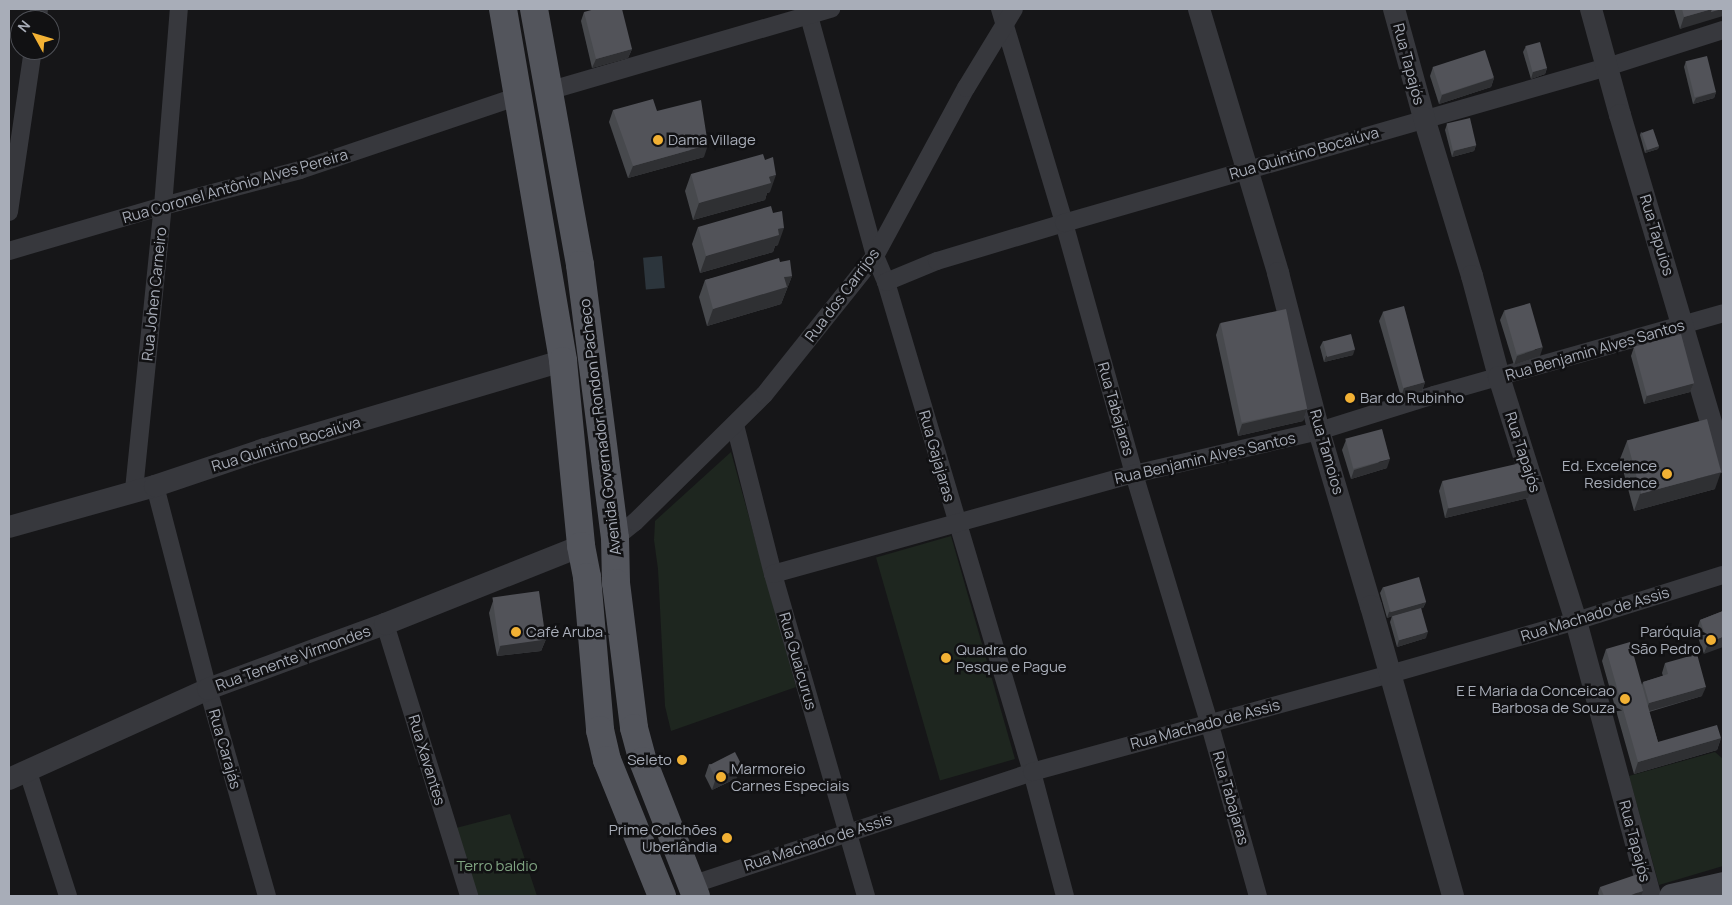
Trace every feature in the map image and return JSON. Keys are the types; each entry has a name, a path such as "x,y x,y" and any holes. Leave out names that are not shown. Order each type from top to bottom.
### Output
{"main road":[{"name":"Avenida Governador Rondon Pacheco","path":"503,9 516,97 563,361 580,546 587,577 603,743 656,895"},
{"name":"Avenida Governador Rondon Pacheco","path":"534,9 580,265 615,538 616,583 635,733 643,761 694,890"},
{"path":"1671,896 1723,884"}],"street":[{"name":"Rua Johen Carneiro","path":"144,488 163,206 179,9"},
{"path":"548,91 830,9"},
{"name":"Rua Tamoios","path":"1198,9 1278,273 1319,431 1452,896"},
{"name":"Rua Tapajós","path":"1394,9 1424,118 1472,276 1499,377 1576,621 1650,896"},
{"name":"Rua Tapuios","path":"1591,9 1723,462"},
{"name":"Rua Tabajaras","path":"1006,14 1134,474 1210,722 1258,896"},
{"name":"Rua dos Carrijos","path":"615,538 635,522 764,395 875,256 1006,14"},
{"name":"Rua Gajajaras","path":"810,16 875,256 886,282 1032,772 1065,896"},
{"name":"Rua Quintino Bocaiúva","path":"886,282 937,261 1607,66 1723,30"},
{"path":"9,212 32,60"},
{"name":"Rua Coronel Antônio Alves Pereira","path":"9,251 163,206 300,170 516,97"},
{"name":"Rua Benjamin Alves Santos","path":"773,574 1134,474 1319,431 1723,313"},
{"name":"Rua Quintino Bocaiúva","path":"9,527 563,361"},
{"name":"Rua Guaicurus","path":"735,425 773,574 866,896"},
{"name":"Rua Carajás","path":"144,488 208,689 267,896"},
{"name":"Rua Tenente Virmondes","path":"18,776 208,689 385,624 580,546"},
{"name":"Rua Machado de Assis","path":"694,890 846,832 1032,772 1576,621 1723,575"},
{"name":"Rua Xavantes","path":"385,624 468,896"},
{"path":"18,776 68,896"}],"green space":[{"path":"731,452 796,687 671,731 665,706 658,569 654,540 655,521"},
{"name":"Quadra do Pesque e Pague","path":"951,536 1015,759 940,781 876,557"},
{"path":"1715,752 1723,759 1723,866 1659,885 1629,776"},
{"name":"Terro baldio","path":"510,814 537,896 476,896 456,828"}],"shaded area":[{"path":"662,256 665,288 646,290 643,258"}],"building":[{"path":"595,9 622,9 632,49 596,59 584,12"},
{"path":"1682,9 1712,9 1684,17"},
{"path":"1540,42 1547,68 1532,72 1526,46"},
{"path":"1485,50 1494,78 1442,95 1433,67"},
{"path":"1707,56 1716,92 1695,97 1686,61"},
{"name":"Dama Village","path":"653,99 657,111 701,100 708,145 633,166 613,110"},
{"path":"1470,118 1476,145 1453,151 1447,123"},
{"path":"1653,129 1659,146 1648,150 1642,133"},
{"path":"763,154 765,160 773,157 776,175 769,177 771,183 699,203 691,174"},
{"path":"771,206 773,213 782,211 784,228 778,229 779,235 706,256 698,227"},
{"path":"779,258 780,262 790,260 792,276 784,277 787,287 713,309 705,280"},
{"path":"1530,303 1543,347 1517,355 1504,310"},
{"path":"1404,306 1424,382 1403,388 1383,312"},
{"path":"1286,309 1307,409 1242,423 1220,323"},
{"path":"1351,334 1355,349 1327,357 1323,342"},
{"path":"1681,334 1694,383 1647,396 1634,347"},
{"name":"Ed. Excelence Residence","path":"1707,419 1721,472 1641,494 1627,440"},
{"path":"1382,429 1390,459 1353,469 1345,439"},
{"path":"1525,462 1531,489 1448,508 1442,481"},
{"path":"1419,577 1426,602 1391,612 1383,587"},
{"name":"Café Aruba","path":"539,591 546,640 499,646 492,598"},
{"path":"1421,608 1428,632 1399,640 1392,616"},
{"path":"1723,611 1723,637 1708,643 1700,620"},
{"path":"1630,642 1658,742 1717,725 1721,738 1638,762 1606,649"},
{"name":"E E Maria da Conceicao Barbosa de Souza","path":"1697,654 1706,687 1649,703 1643,682 1668,674 1665,663"},
{"path":"735,752 742,766 716,779 709,765"},
{"path":"1638,874 1643,891 1628,896 1604,896 1600,887"}],"place":[{"name":"Dama Village","path":"658,140"},
{"name":"Bar do Rubinho","path":"1350,398"},
{"name":"Ed. Excelence Residence","path":"1667,474"},
{"name":"Café Aruba","path":"516,632"},
{"name":"Paróquia São Pedro","path":"1711,640"},
{"name":"Quadra do Pesque e Pague","path":"946,658"},
{"name":"E E Maria da Conceicao Barbosa de Souza","path":"1625,699"},
{"name":"Seleto","path":"682,760"},
{"name":"Marmoreio Carnes Especiais","path":"721,777"},
{"name":"Prime Colchões Uberlândia","path":"727,838"}]}
